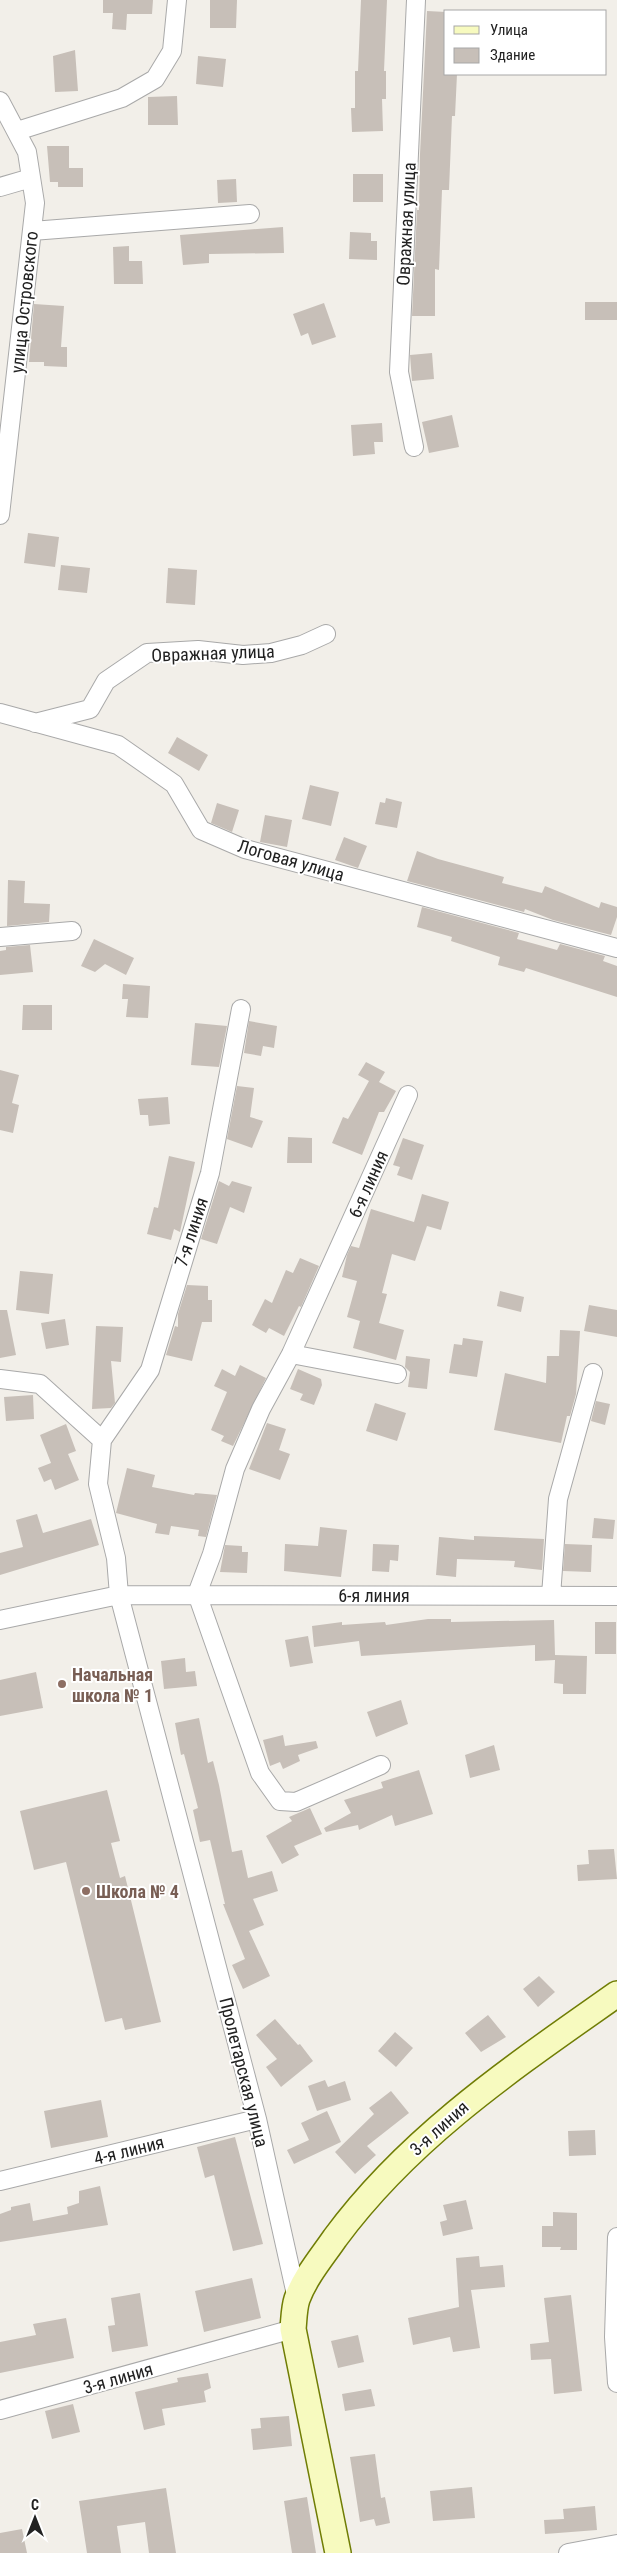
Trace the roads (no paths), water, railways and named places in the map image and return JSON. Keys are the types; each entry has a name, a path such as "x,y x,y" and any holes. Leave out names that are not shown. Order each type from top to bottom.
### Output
{"main road":[{"name":"3-я линия","path":"297,2299 315,2266 348,2221 383,2180 425,2139 469,2101 617,1994"},
{"name":"Пролетарская улица","path":"297,2299 293,2329 338,2553"}],"street":[{"path":"17,131 122,98 155,78 172,51 177,0"},
{"name":"Овражная улица","path":"414,447 399,372 416,0"},
{"name":"улица Островского","path":"0,101 27,152 35,203 0,516"},
{"path":"0,187 31,178"},
{"path":"32,231 250,214"},
{"name":"Овражная улица","path":"33,723 90,709 106,682 147,653 198,650 244,655 271,653 302,646 326,634"},
{"name":"Логовая улица","path":"0,713 118,745 174,784 201,830 245,849 617,948"},
{"path":"0,937 72,932"},
{"name":"7-я линия","path":"119,1595 116,1558 98,1484 102,1440 150,1370 210,1173 240,1009"},
{"name":"6-я линия","path":"197,1594 212,1554 235,1469 261,1409 291,1354 408,1095"},
{"path":"291,1354 397,1374"},
{"path":"551,1596 558,1499 593,1373"},
{"path":"0,1379 40,1384 102,1440"},
{"path":"197,1594 260,1773 280,1800 296,1802 381,1765"},
{"name":"6-я линия","path":"0,1620 119,1595 617,1596"},
{"name":"Пролетарская улица","path":"119,1595 257,2119 297,2299"},
{"name":"4-я линия","path":"0,2181 257,2119"},
{"path":"617,2237 614,2337 617,2384"},
{"name":"3-я линия","path":"0,2410 293,2329"},
{"path":"568,2553 617,2544"}],"place":[{"name":"Начальная школа № 1","path":"62,1684"},
{"name":"Школа № 4","path":"86,1891"}]}
